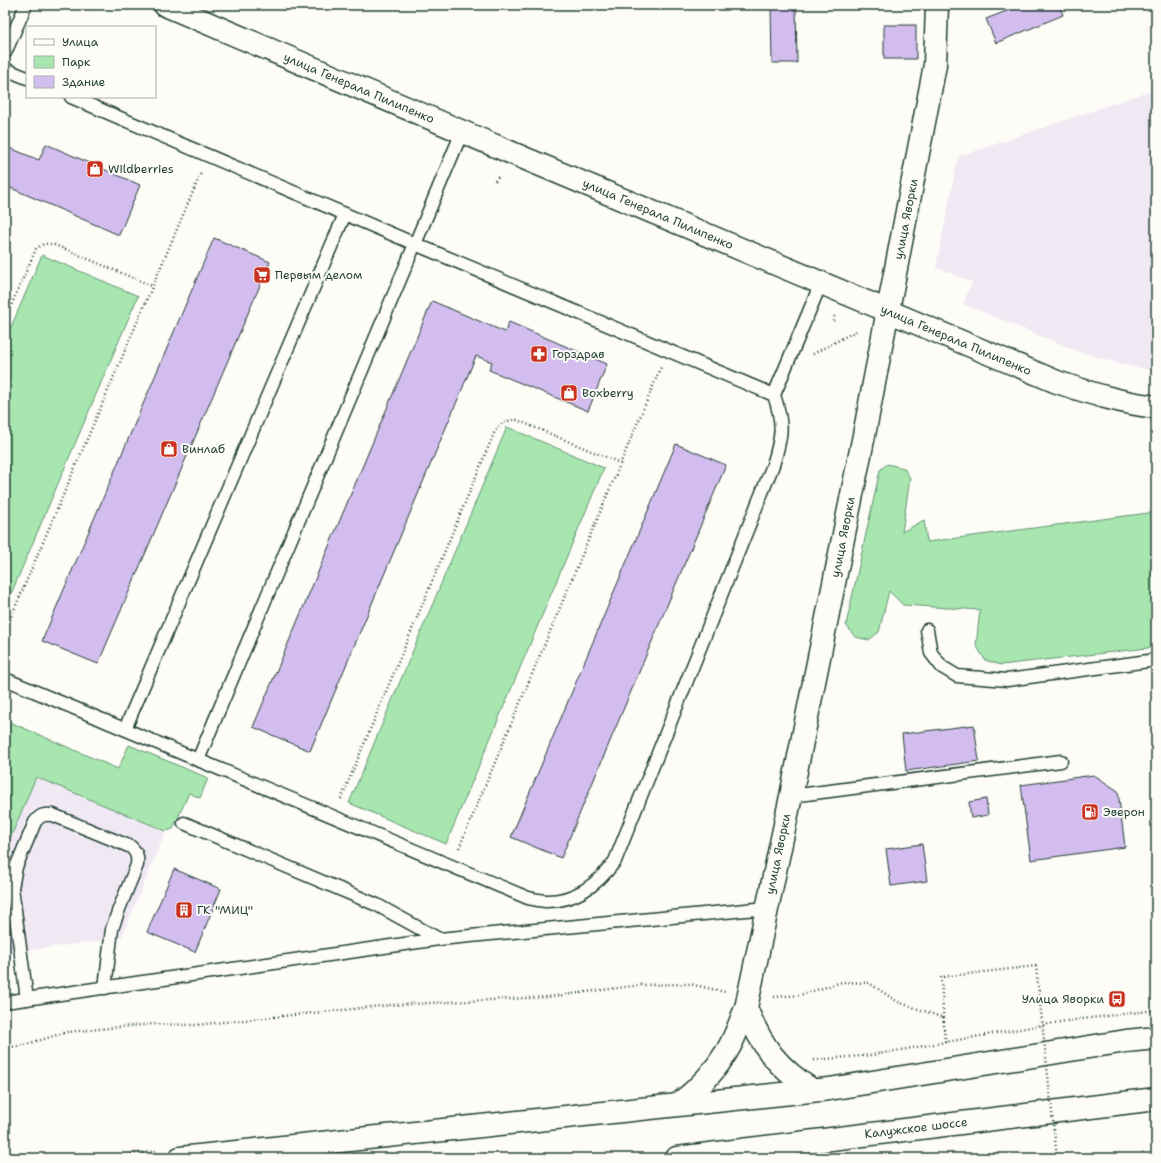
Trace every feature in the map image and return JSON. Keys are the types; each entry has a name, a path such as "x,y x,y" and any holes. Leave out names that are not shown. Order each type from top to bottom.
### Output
{"main road":[{"name":"улица Генерала Пилипенко","path":"165,5 462,132 1057,382 1106,398 1156,407"},
{"name":"улица Яворки","path":"679,1104 702,1084 716,1069 728,1050 748,1002 791,796 888,311 935,65 937,5"},
{"path":"748,1002 760,1038 768,1050 794,1078 812,1090"},
{"path":"180,1158 837,1087 1126,1041 1156,1038"},
{"name":"Калужское шоссе","path":"677,1158 1156,1099"}],"lane":[{"path":"5,53 26,5"},
{"path":"5,69 26,78"},
{"path":"73,98 414,244 774,395"},
{"path":"198,760 462,132"},
{"path":"125,729 345,214"},
{"path":"5,679 528,898 547,901 565,899 579,893 593,885 605,874 615,861 774,465 781,439 781,426 779,410 774,395 821,283"},
{"path":"927,630 931,653 942,668 957,676 1007,680 1156,660"},
{"path":"791,796 1061,761"},
{"path":"27,999 12,888 16,867 35,822 40,816 46,814 53,815 131,847 136,852 138,857 137,865 112,929 104,988"},
{"path":"184,823 377,905 439,939"},
{"path":"5,1002 439,939 767,908"}],"path":[{"path":"5,630 208,156"},
{"path":"5,319 36,249 41,244 55,244 152,286"},
{"path":"786,368 856,332"},
{"path":"451,866 668,350"},
{"path":"333,816 499,425 510,420 517,420 620,464"},
{"path":"945,1042 941,977 1036,966 1057,1158"},
{"path":"5,1048 24,1045 67,1032 153,1024 195,1025 391,1005 548,997 641,985 690,984 728,992 748,1002 765,998 800,995 842,982 869,983 898,1002 944,1018"},
{"path":"811,1060 872,1055 1066,1022 1156,1010"}],"shaded area":[{"path":"1156,89 1156,371 1112,362 1075,350 963,304 972,282 936,267 958,157"},
{"path":"36,777 166,831 121,938 8,953 5,931 5,851"}],"green space":[{"path":"42,255 138,296 5,608 5,341"},
{"path":"507,427 604,468 446,844 349,803"},
{"path":"887,464 904,468 910,478 902,532 924,520 927,542 1156,512 1156,647 1001,665 985,660 976,645 980,610 903,605 889,591 879,632 869,640 855,637 846,625 880,470"},
{"path":"5,720 118,769 129,745 208,778 200,798 189,793 173,829 166,831 36,777 5,851"}],"building":[{"path":"771,5 796,5 797,63 772,63"},
{"path":"1022,5 1059,5 1063,15 996,43 986,19"},
{"path":"884,25 916,25 916,59 884,59"},
{"path":"46,144 140,185 119,235 11,188 5,202 5,146 39,160"},
{"path":"214,238 270,262 98,664 42,641"},
{"path":"432,301 505,332 509,322 607,364 588,411 489,370 492,362 476,356 310,751 253,727"},
{"path":"676,444 726,465 561,858 511,837"},
{"path":"974,725 979,761 906,771 902,734"},
{"path":"1094,775 1118,791 1125,847 1031,860 1021,785"},
{"path":"986,799 988,815 971,818 969,802"},
{"path":"922,844 927,881 891,886 886,849"},
{"name":"ГК \"МИЦ\"","path":"174,869 221,889 195,952 147,932"}],"place":[{"name":"Wildberries","path":"95,169"},
{"name":"Первым делом","path":"262,275"},
{"name":"Горздрав","path":"539,354"},
{"name":"Boxberry","path":"569,393"},
{"name":"Винлаб","path":"169,449"},
{"name":"Эверон","path":"1090,812"},
{"name":"ГК \"МИЦ\"","path":"184,910"},
{"name":"Улица Яворки","path":"1117,999"}]}
